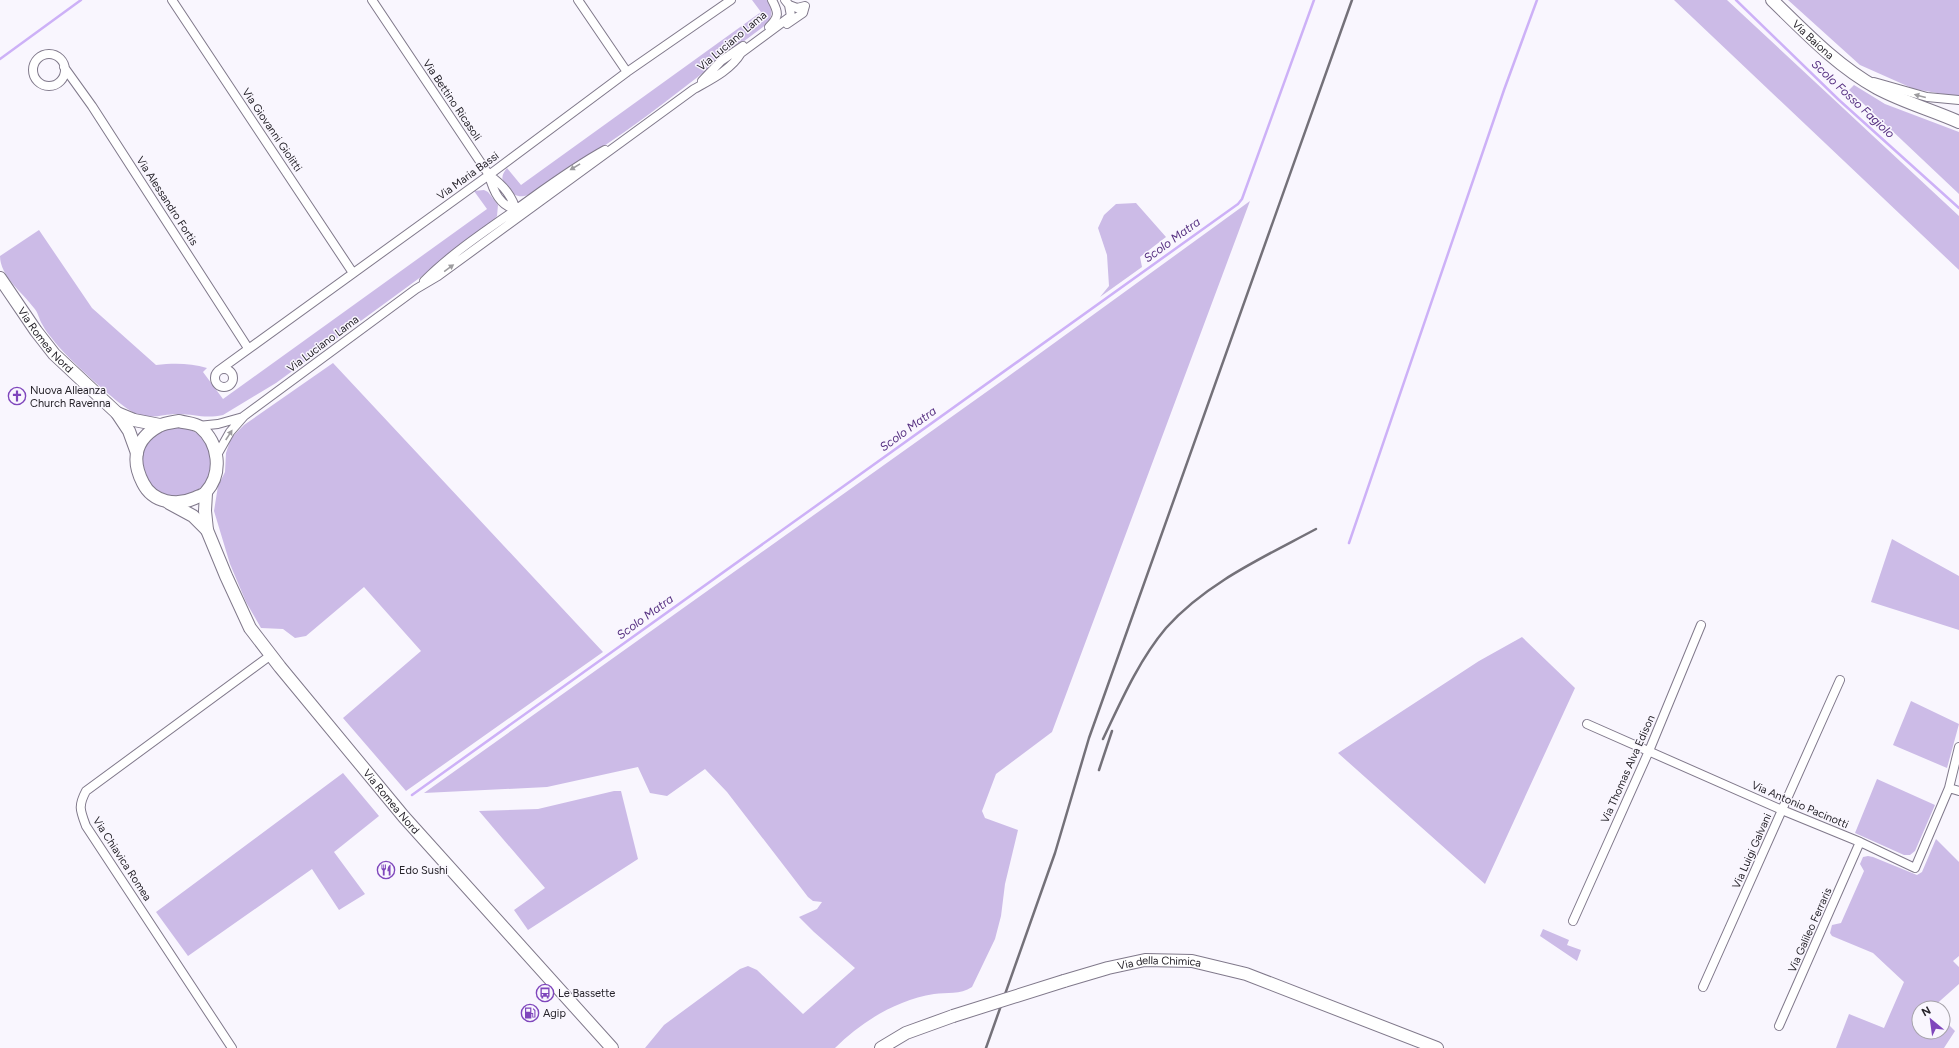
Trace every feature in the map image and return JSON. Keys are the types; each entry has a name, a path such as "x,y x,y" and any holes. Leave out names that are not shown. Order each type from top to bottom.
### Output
{"main road":[{"name":"Via Baiona","path":"1772,0 1811,38 1857,76 1896,97 1958,121"},
{"name":"Via Romea Nord","path":"0,278 36,331 54,354 116,413 129,431 137,453"},
{"name":"Via Romea Nord","path":"116,413 134,420 160,425"},
{"path":"179,421 198,426 211,438 217,455 216,473 206,493 186,502 169,503 155,496 144,487 136,470 137,453 143,437 160,425 179,421"},
{"name":"Via Romea Nord","path":"206,493 205,511 207,530 250,628 404,816 612,1048"},
{"name":"Via Romea Nord","path":"169,503 194,516 207,530"},
{"name":"Via della Chimica","path":"881,1048 906,1033 954,1016 1108,968 1145,960 1192,960 1246,974 1437,1048"}],"street":[{"name":"Via Giovanni Giolitti","path":"172,0 353,273"},
{"name":"Via Bettino Ricasoli","path":"372,0 489,175 499,182 509,194 516,209"},
{"path":"578,0 627,72"},
{"name":"Via Maria Bassi","path":"218,371 489,175 627,72 731,0"},
{"name":"Via Luciano Lama","path":"736,61 740,53 791,16 787,2"},
{"name":"Via Luciano Lama","path":"217,455 230,432 244,416 416,289 464,258 577,176 622,141 803,13 805,6 797,8 787,2"},
{"name":"Via Luciano Lama","path":"694,89 721,61 776,20 777,15 774,3"},
{"name":"Via Alessandro Fortis","path":"64,67 101,119 248,348"},
{"name":"Via Baiona","path":"1857,76 1927,97 1959,100"},
{"name":"Via Luciano Lama","path":"416,289 456,253 528,200 570,170 622,141"},
{"path":"489,175 493,189 500,200 510,208 516,209"},
{"name":"Via Luciano Lama","path":"516,209 523,209 563,181 577,176"},
{"path":"509,194 515,200 528,200"},
{"path":"500,200 502,209 501,220"},
{"name":"Via Luciano Lama","path":"464,258 472,247 517,214 516,209"},
{"name":"Via Luciano Lama","path":"198,426 218,424 244,416"},
{"name":"Via Thomas Alva Edison","path":"1573,921 1649,751 1701,625"},
{"name":"Via Chiavica Romea","path":"232,1048 86,826 80,811 80,802 86,791 271,655"},
{"name":"Via Luigi Galvani","path":"1703,987 1840,680"},
{"name":"Via Antonio Pacinotti","path":"1587,724 1782,810 1860,842 1915,868 1949,788"},
{"path":"1959,747 1949,788 1959,791"},
{"name":"Via Galileo Ferraris","path":"1779,1026 1860,842"}],"shaded area":[{"path":"752,0 767,0 772,12 767,24 666,102 625,132 559,173 545,185 529,195 517,196 506,187 502,177 507,168 521,185 761,12"},
{"path":"1674,0 1727,0 1959,216 1959,270"},
{"path":"1788,0 1959,0 1959,95 1949,95 1914,89 1860,65"},
{"path":"1854,85 1885,104 1959,132 1959,194 1849,90"},
{"path":"484,190 488,192 498,205 497,216 493,221 454,249 429,271 276,383 223,415 205,416 173,414 144,416 131,411 108,394 81,370 60,348 41,322 35,310 8,277 1,263 0,256 39,230 92,308 156,365 182,364 207,368 203,372 223,399 487,209 474,191"},
{"path":"1250,201 1052,732 996,774 982,811 985,818 1018,830 1005,884 1001,916 995,939 972,987 963,991 934,994 906,1001 868,1021 845,1038 835,1048 645,1048 664,1025 740,969 748,966 757,970 803,1014 855,968 799,917 817,909 822,902 813,901 808,897 727,792 705,769 667,796 650,793 638,767 547,787 424,793 1006,378"},
{"path":"1136,203 1166,237 1140,257 1142,267 1100,297 1109,286 1107,255 1098,228 1104,215 1116,204"},
{"path":"333,363 603,652 406,791 343,718 421,651 364,587 306,636 295,638 283,629 261,628 246,602 230,564 214,511 218,486 225,472 226,453 231,438 244,425"},
{"path":"177,427 190,430 202,437 209,449 212,462 209,475 202,487 190,494 177,497 164,494 152,487 145,475 142,462 145,449 152,437 164,430"},
{"path":"1892,539 1959,576 1959,630 1871,602"},
{"path":"1522,637 1575,688 1485,884 1338,753 1479,661"},
{"path":"1911,701 1959,724 1947,768 1893,745"},
{"path":"343,773 379,816 334,852 365,894 339,910 312,869 188,956 156,912"},
{"path":"1877,779 1935,805 1915,851 1910,855 1904,855 1855,833"},
{"path":"614,791 621,791 638,859 528,930 514,910 545,888 479,811 538,809"},
{"path":"1936,839 1959,862 1959,956 1953,961 1959,967 1959,984 1941,1000 1911,1000 1911,1040 1949,1040 1944,1048 1836,1048 1849,1014 1884,1028 1904,982 1873,953 1832,936 1830,933 1832,925 1841,923 1864,871 1860,864 1863,857 1873,857 1917,875 1922,872"},
{"path":"1543,929 1569,940 1567,945 1581,950 1577,961 1540,936"},
{"path":"1951,1027 1955,1031 1951,1037"}],"waterway":[{"name":"Scolo Fosso Fagiolo","path":"0,59 81,0"},
{"name":"Scolo Matra","path":"412,795 1238,204 1242,199 1314,0"},
{"path":"1349,543 1504,90 1537,0"},
{"name":"Scolo Fosso Fagiolo","path":"1736,0 1839,100 1959,208"}],"railway":[{"path":"986,1048 1055,853 1089,738 1352,0"},
{"path":"1103,739 1131,681 1147,654 1156,640 1182,612 1199,597 1236,572 1316,529"},
{"path":"1099,770 1112,731"}],"place":[{"name":"Nuova Alleanza Church Ravenna","path":"17,396"},
{"name":"Edo Sushi","path":"386,870"},
{"name":"Le Bassette","path":"545,993"},
{"name":"Agip","path":"530,1013"}]}
